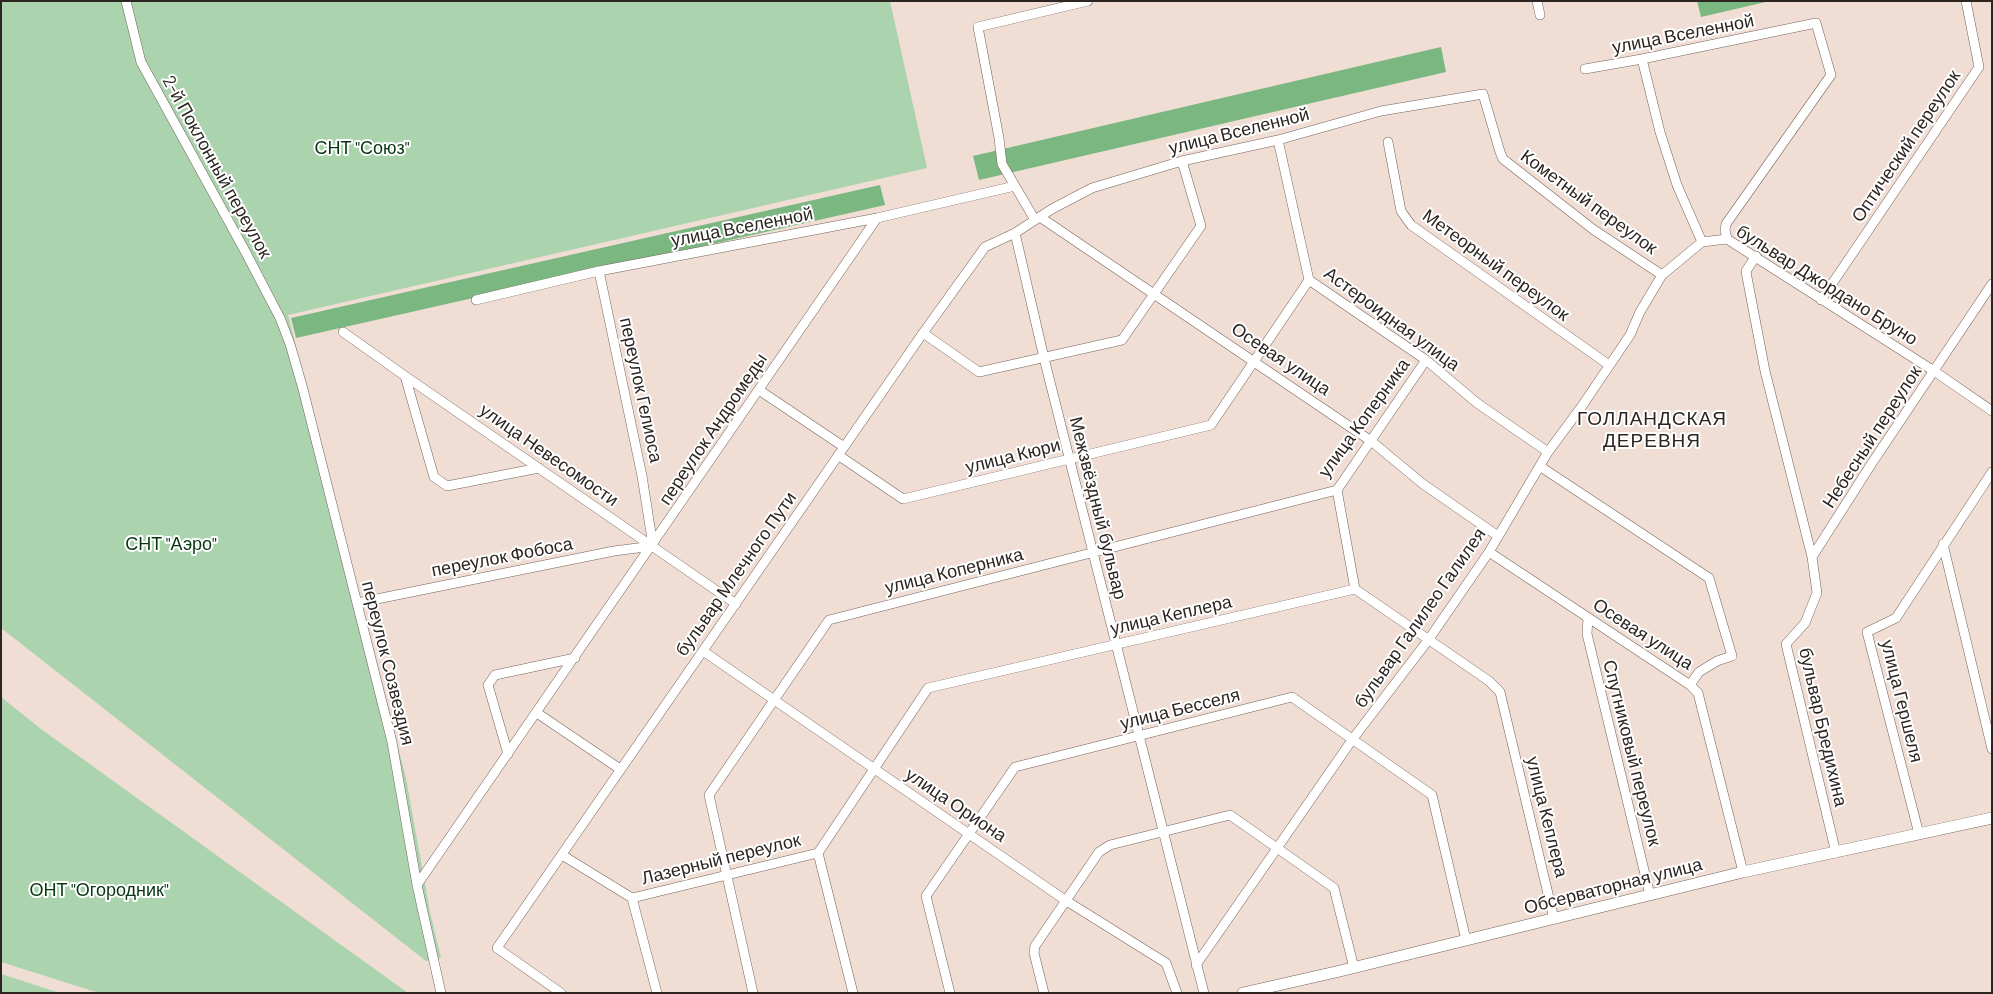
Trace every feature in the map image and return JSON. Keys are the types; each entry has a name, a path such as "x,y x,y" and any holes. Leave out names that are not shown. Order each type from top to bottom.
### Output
{"main road":[{"name":"Обсерваторная улица","path":"1243,993 1354,968 1743,872 1992,818"}],"street":[{"name":"2-й Поклонный переулок","path":"126,1 140,62 245,251 280,318 290,344"},
{"path":"1037,218 1014,186 1002,164 999,138 978,27 1088,1"},
{"path":"1537,1 1540,15"},
{"name":"Оптический переулок","path":"1821,300 1979,67 1966,1"},
{"name":"улица Вселенной","path":"1585,69 1642,60 1816,23 1831,75 1726,224 1727,239"},
{"path":"1642,60 1660,132 1677,185 1702,242"},
{"name":"улица Вселенной","path":"1014,233 1092,188 1182,161 1278,140 1381,111 1483,94"},
{"name":"Кометный переулок","path":"1483,94 1503,159 1594,230 1662,275"},
{"name":"Астероидная улица","path":"1278,140 1309,280 1426,360 1477,403 1548,452"},
{"name":"Метеорный переулок","path":"1388,142 1401,211 1411,225 1609,365"},
{"path":"923,333 979,372 1122,340 1202,226 1182,161"},
{"name":"улица Вселенной","path":"476,300 599,271 877,218 1014,186"},
{"name":"переулок Андромеды","path":"417,885 877,218"},
{"name":"Осевая улица","path":"1037,218 1155,293 1371,441 1423,484 1498,536"},
{"name":"бульвар Млечного Пути","path":"561,993 497,948 838,455 985,247 1014,233"},
{"name":"Межзвёздный бульвар","path":"1014,233 1162,832 1204,993"},
{"name":"бульвар Джордано Бруно","path":"1702,242 1727,239 1934,371 1992,411"},
{"name":"бульвар Галилео Галилея","path":"1196,965 1352,740 1429,639 1489,552 1510,513 1548,452 1630,335 1640,312 1662,275 1702,242"},
{"path":"1756,256 1746,271 1764,371 1812,558"},
{"name":"переулок Гелиоса","path":"599,271 642,476 652,546"},
{"name":"улица Кюри","path":"838,455 903,499 1211,424 1309,280"},
{"name":"Небесный переулок","path":"1812,558 1872,463 1992,284"},
{"name":"улица Невесомости","path":"344,332 736,604"},
{"name":"переулок Созвездия","path":"290,344 392,742 417,885 441,993"},
{"name":"улица Коперника","path":"753,993 709,795 829,620 1337,490 1426,360"},
{"path":"405,376 434,477 448,486 539,468"},
{"path":"759,390 844,447"},
{"path":"1540,467 1709,578 1732,656 1717,661 1699,672 1690,685"},
{"name":"улица Гершеля","path":"1918,834 1867,632 1896,618 1992,472"},
{"path":"1337,490 1356,590"},
{"path":"1943,544 1992,749"},
{"name":"переулок Фобоса","path":"357,603 614,551 652,546"},
{"name":"Осевая улица","path":"1489,552 1690,685 1698,693 1743,872"},
{"name":"бульвар Бредихина","path":"1812,558 1817,593 1805,623 1786,644 1836,853"},
{"name":"улица Кеплера","path":"818,853 928,688 1356,590 1489,681 1500,692 1554,919"},
{"name":"Спутниковый переулок","path":"1588,618 1587,634 1650,895"},
{"name":"улица Ориона","path":"703,652 1065,900 1166,963 1177,993"},
{"path":"508,754 488,685 495,675 575,658"},
{"name":"улица Бесселя","path":"950,993 926,896 1015,768 1292,697 1432,795 1466,940"},
{"path":"537,713 620,769"},
{"path":"1044,993 1034,953 1035,946 1099,852 1110,845 1230,815 1334,888 1354,968"},
{"path":"818,853 853,993"},
{"name":"Лазерный переулок","path":"632,898 818,853"},
{"path":"562,855 632,898 657,993"}],"green space":[{"path":"1,1 890,1 927,168 288,315 406,778 430,912 441,958 426,961 1,628"},
{"path":"1697,1 1770,1 1701,17"},
{"path":"1441,47 1446,72 979,180 973,156"},
{"path":"880,185 885,205 296,338 291,318"},
{"name":"ОНТ \"Огородник\"","path":"1,697 41,729 408,993 99,993 1,962"},
{"path":"1,974 60,993 1,993"}],"district":[{"name":"ГОЛЛАНДСКАЯ ДЕРЕВНЯ","path":"1652,430"}],"park label":[{"name":"СНТ \"Союз\"","path":"362,148"},
{"name":"СНТ \"Аэро\"","path":"171,544"}]}
